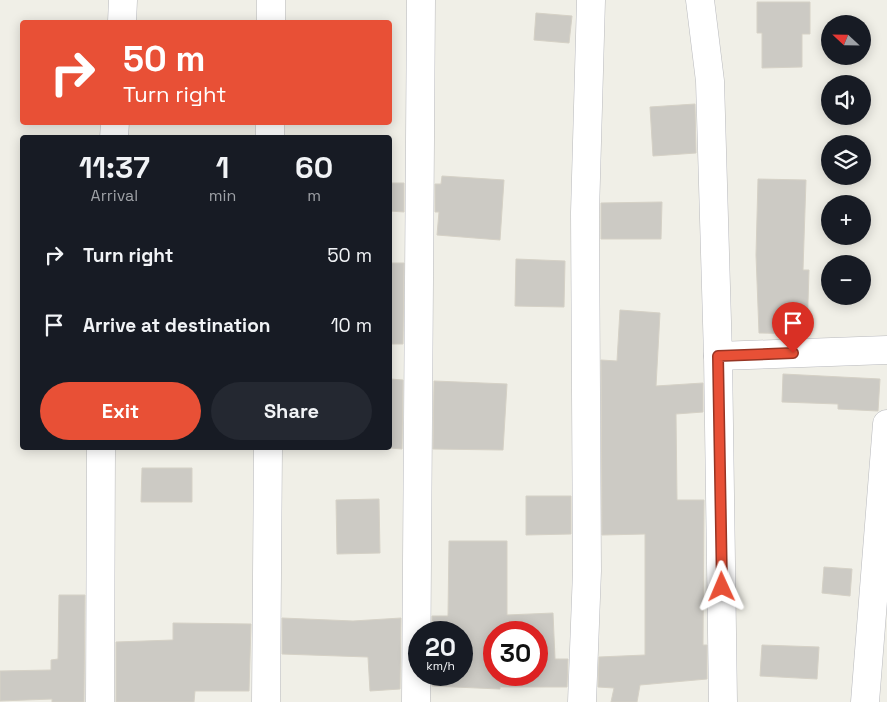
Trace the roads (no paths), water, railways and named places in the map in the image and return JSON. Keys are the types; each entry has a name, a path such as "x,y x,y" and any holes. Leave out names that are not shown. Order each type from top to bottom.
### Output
{"street":[{"path":"122,20 123,0"},
{"path":"271,0 271,20"},
{"path":"416,702 421,0"},
{"path":"582,702 587,571 585,213 591,0"},
{"path":"700,0 710,81 718,356 723,702"},
{"path":"718,356 887,350"},
{"path":"865,702 887,424"},
{"path":"100,702 101,450"},
{"path":"266,702 268,450"}]}
